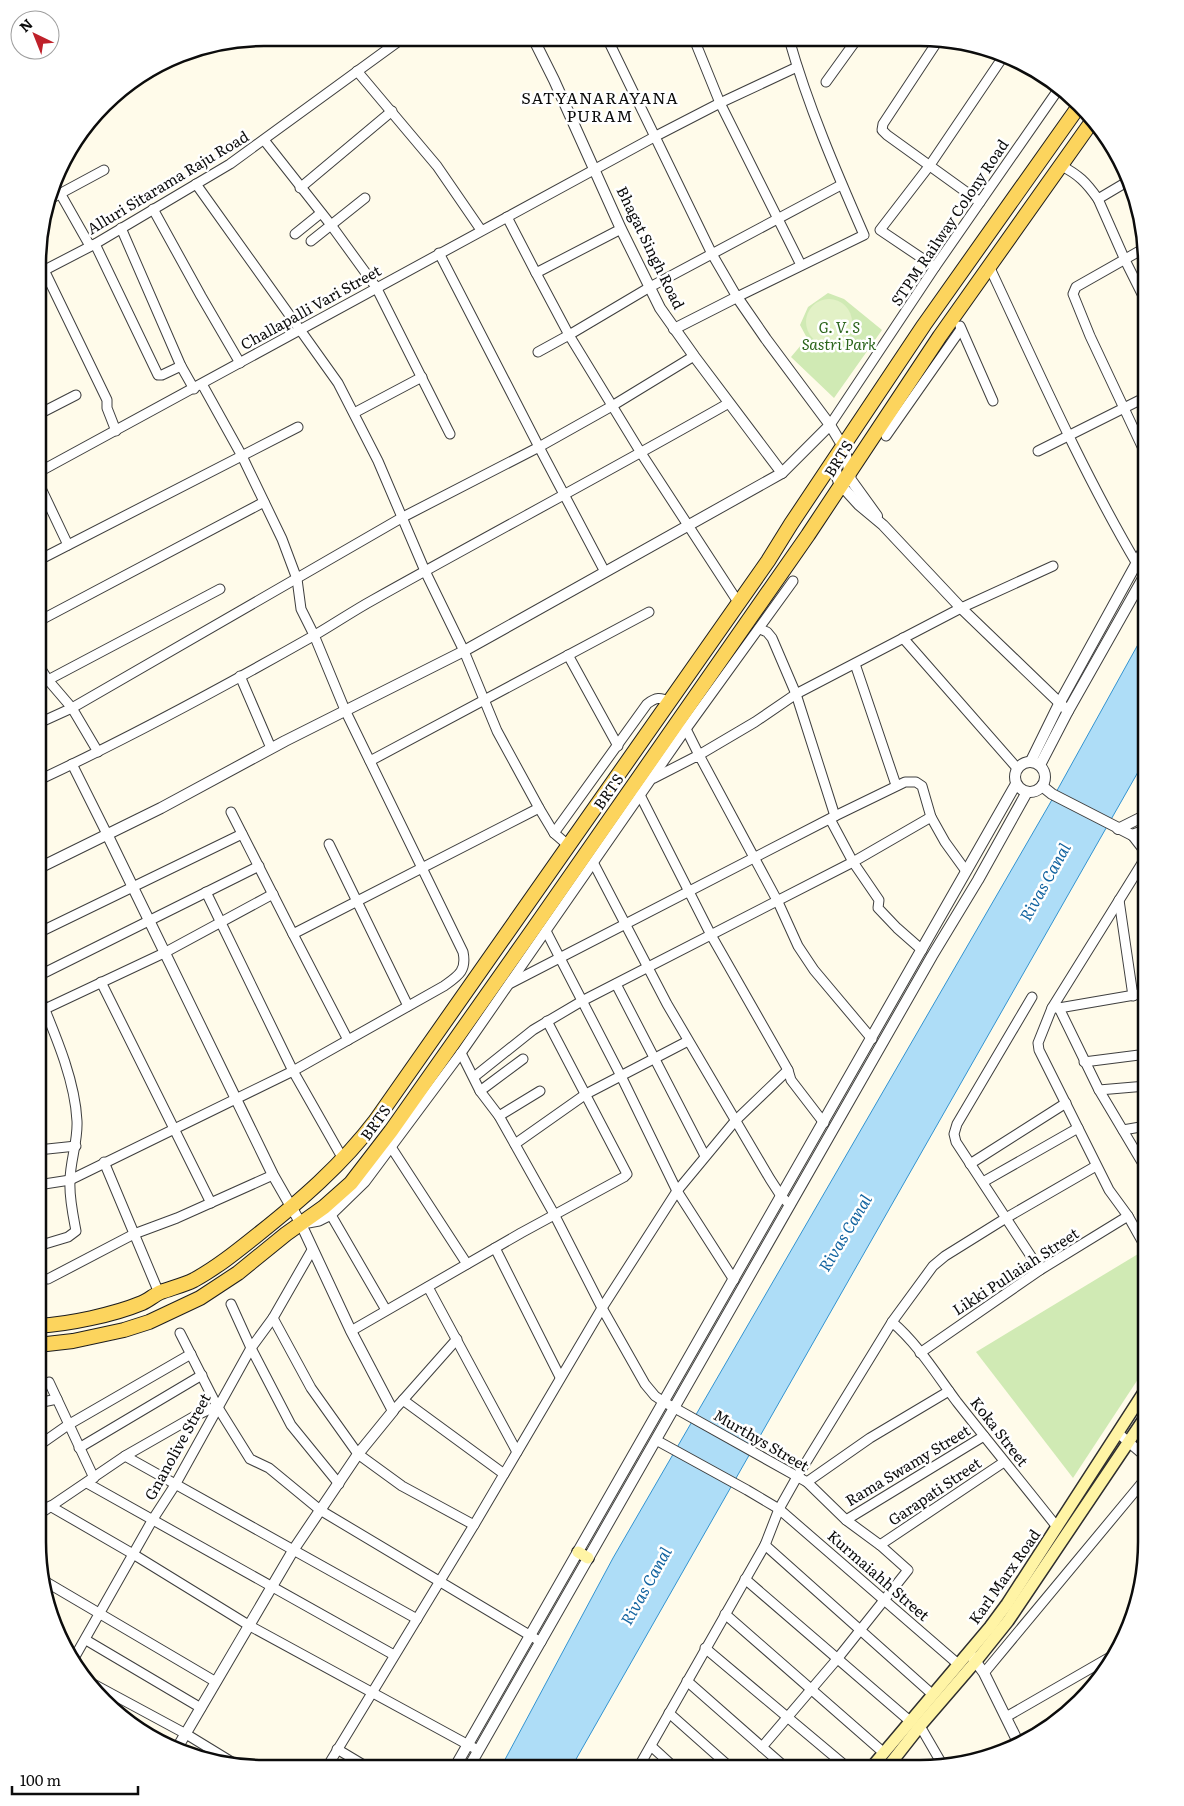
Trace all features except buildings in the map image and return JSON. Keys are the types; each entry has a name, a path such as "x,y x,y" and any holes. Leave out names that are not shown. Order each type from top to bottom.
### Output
{"main road":[{"path":"46,1325 69,1322 143,1303 159,1292 192,1281 209,1271 311,1190 342,1159 376,1120 671,702 768,561 924,325 1075,111"},
{"name":"BRTS","path":"46,1344 73,1341 124,1330 176,1310 220,1286 343,1191 381,1144 546,912 845,480 955,315 1088,126"},
{"name":"Karl Marx Road","path":"892,1760 916,1724 932,1694 958,1664 973,1656 1138,1402"},
{"name":"Karl Marx Road","path":"878,1760 916,1724 973,1656 1008,1621 1138,1429"},
{"path":"578,1552 588,1558"}],"street":[{"name":"Alluri Sitarama Raju Road","path":"46,270 230,164 392,46"},
{"name":"Bhagat Singh Road","path":"537,46 650,287 674,329 728,404 782,473"},
{"path":"611,46 712,254 737,297 830,425 843,447 846,454 845,480"},
{"path":"697,46 720,104 801,265"},
{"path":"674,329 864,235 842,185 797,68 791,46"},
{"path":"826,82 852,46"},
{"path":"933,47 883,124 882,130 980,202"},
{"path":"935,268 880,230 930,165 1000,62"},
{"name":"Challapalli Vari Street","path":"46,468 656,136 797,68"},
{"path":"357,71 437,166 481,230"},
{"name":"STPM Railway Colony Road","path":"830,425 1055,94"},
{"path":"300,188 392,111"},
{"path":"264,140 331,225 376,287 450,434"},
{"path":"1060,165 1076,173 1098,198 1124,260 1138,287"},
{"path":"58,195 104,170"},
{"path":"196,184 338,383 378,461 425,571 464,651 496,731 554,832 569,846"},
{"path":"1098,198 1122,184"},
{"path":"538,352 650,287 842,185"},
{"path":"57,197 92,245 158,375 181,366"},
{"path":"311,241 365,198"},
{"path":"153,209 200,296 240,363"},
{"path":"295,234 321,212"},
{"path":"507,217 569,335 641,453 738,602"},
{"path":"121,228 181,366 194,389"},
{"path":"536,273 622,229"},
{"path":"1137,252 1076,287 1073,294 1138,438"},
{"path":"439,253 605,572"},
{"path":"989,266 1070,436 1136,564"},
{"path":"46,280 107,400 107,408 116,431"},
{"path":"955,315 993,401"},
{"path":"886,436 961,329"},
{"path":"46,720 72,708 403,517 539,447 612,406 694,356"},
{"path":"354,413 422,377"},
{"path":"46,1184 70,1180 293,1070 444,986 457,976 464,967 464,952 345,710 314,635 301,609 297,579 264,502 242,456 202,384"},
{"path":"46,410 76,395"},
{"path":"1038,452 1138,401"},
{"path":"46,777 98,752 240,676 425,571 565,496 728,404"},
{"path":"46,864 160,808 271,748 464,651 688,526 782,473 830,425"},
{"path":"46,556 298,427"},
{"path":"835,460 837,477 853,483 883,525 961,608 1068,712"},
{"path":"46,499 68,545"},
{"path":"46,617 264,502"},
{"path":"1036,763 1058,704 1138,560"},
{"path":"652,778 699,755 755,722 796,694 961,608 1053,566"},
{"path":"301,1224 318,1222 330,1215 366,1182 461,1053 686,729 793,581"},
{"path":"1036,763 1068,712 1138,587"},
{"path":"48,680 220,589"},
{"path":"370,761 649,612"},
{"path":"760,629 767,632 772,638 796,694 832,817 853,862 879,900 878,908 922,950"},
{"path":"903,638 1017,768"},
{"path":"568,654 618,746"},
{"path":"854,664 896,785"},
{"path":"240,676 271,748"},
{"path":"46,677 72,708 98,752"},
{"path":"554,832 648,704 653,699 660,697 671,702"},
{"path":"686,729 778,902 798,946 814,970 872,1039"},
{"path":"459,1760 1016,784 1015,775 1017,768 1022,764 1036,763"},
{"path":"1016,784 1027,792 1035,791 1042,786 1046,778 1045,773 1036,763"},
{"path":"72,764 273,1176 301,1224 351,1332 393,1411"},
{"path":"509,984 832,817 905,782 916,782 922,786 931,817 945,842 966,871"},
{"path":"1042,786 1052,794 1132,835 1138,843"},
{"path":"473,1760 588,1558 659,1442 675,1408 1027,792"},
{"path":"640,795 711,935 788,1070 791,1080 824,1123"},
{"path":"293,934 539,808"},
{"path":"231,812 348,1040"},
{"path":"474,1076 521,1039 547,1021 582,1001 778,902 931,817"},
{"path":"1116,828 1138,818"},
{"path":"1132,835 1138,833"},
{"path":"46,929 242,834"},
{"path":"329,844 408,1006"},
{"path":"594,864 688,1041 781,1196 790,1205"},
{"path":"46,972 259,866"},
{"path":"1138,870 1118,900 1055,1008 1038,1043 1039,1050 1108,1190 1128,1216 1138,1233"},
{"path":"206,892 293,1070 342,1159"},
{"path":"46,1009 164,953 273,894"},
{"path":"1118,900 1133,996"},
{"path":"546,931 621,1076 677,1191 734,1280"},
{"path":"101,982 211,1203"},
{"path":"616,984 705,1156"},
{"path":"1055,1008 1138,995"},
{"path":"1032,997 957,1124 954,1134 956,1142 1040,1270"},
{"path":"1055,1008 1099,1090 1138,1156"},
{"path":"46,1012 72,1090 77,1121 76,1146 70,1180 76,1231 68,1237 46,1244"},
{"path":"351,1332 386,1310 627,1174 547,1021"},
{"path":"515,1144 586,1094 688,1041"},
{"name":"Murthys Street","path":"461,1053 480,1091 499,1116 554,1214 602,1308 645,1384 655,1396 664,1402 806,1482 846,1520 880,1545 908,1570 884,1598"},
{"path":"1084,1062 1138,1055"},
{"path":"480,1091 523,1059"},
{"path":"331,1760 474,1525 560,1377 677,1191 735,1121 788,1070"},
{"path":"1099,1090 1138,1087"},
{"path":"499,1116 540,1091"},
{"path":"970,1164 1066,1103"},
{"path":"1123,1130 1138,1127"},
{"path":"983,1182 1078,1128"},
{"path":"46,1149 76,1146"},
{"path":"391,1147 467,1264"},
{"path":"104,1162 159,1292"},
{"path":"643,1760 764,1545 778,1510 797,1477 892,1322 933,1266 945,1256 1006,1218 1096,1166"},
{"path":"48,1279 134,1234 273,1176"},
{"path":"330,1215 386,1310"},
{"name":"Likki Pullaiah Street","path":"920,1353 1040,1270 1128,1216"},
{"path":"495,1248 560,1377"},
{"name":"Gnanolive Street","path":"77,1654 153,1519 175,1485 217,1406 251,1348 273,1318 312,1250"},
{"path":"428,1287 458,1339 516,1452"},
{"path":"230,1304 291,1425 339,1484"},
{"path":"273,1318 311,1388 358,1454 402,1486 474,1525"},
{"name":"Koka Street","path":"892,1322 904,1333 1004,1462 1058,1526"},
{"path":"180,1332 217,1406 250,1459 268,1468 320,1510 541,1642"},
{"path":"181,1743 294,1549 358,1454 393,1411 458,1339"},
{"path":"46,1440 68,1425 191,1354"},
{"path":"79,1448 202,1375"},
{"path":"48,1382 79,1448 90,1480 153,1519 394,1655"},
{"path":"806,1482 870,1438 949,1391"},
{"path":"46,1401 57,1399"},
{"path":"403,1400 504,1474"},
{"path":"46,1509 125,1456 195,1416 217,1406"},
{"path":"1118,1433 1138,1450"},
{"name":"Rama Swamy Street","path":"846,1520 984,1436"},
{"name":"Kurmaiahh Street","path":"659,1442 747,1490 778,1510 884,1598 958,1664"},
{"path":"125,1456 417,1619"},
{"name":"Garapati Street","path":"880,1545 1004,1462"},
{"path":"984,1673 1138,1488"},
{"path":"50,1506 133,1554 250,1626 478,1751"},
{"path":"764,1545 932,1694"},
{"path":"745,1579 916,1724 939,1759"},
{"path":"50,1584 216,1682"},
{"path":"762,1747 861,1630 884,1598"},
{"path":"725,1614 884,1753"},
{"path":"86,1640 201,1708"},
{"path":"705,1648 839,1760"},
{"path":"973,1656 984,1673 1016,1737"},
{"path":"1006,1717 1102,1662"},
{"path":"687,1681 777,1760"},
{"path":"105,1690 186,1734 222,1756"},
{"path":"669,1713 722,1760"},
{"path":"651,1746 666,1760"},
{"path":"337,1749 355,1760"}],"green space":[{"name":"G. V. S Sastri Park","path":"828,293 844,299 882,330 834,398 791,357 807,338 800,325 808,307"},
{"path":"834,299 846,305 851,313 851,331 846,339 838,344 824,345 812,339 807,331 806,317 812,305 820,300"},
{"path":"1138,1254 1138,1379 1073,1478 976,1352"}],"water":[{"name":"Rivas Canal","path":"1138,644 1138,772 576,1760 505,1760 613,1558 1049,805"}],"district":[{"name":"SATYANARAYANA PURAM","path":"600,107"}]}
